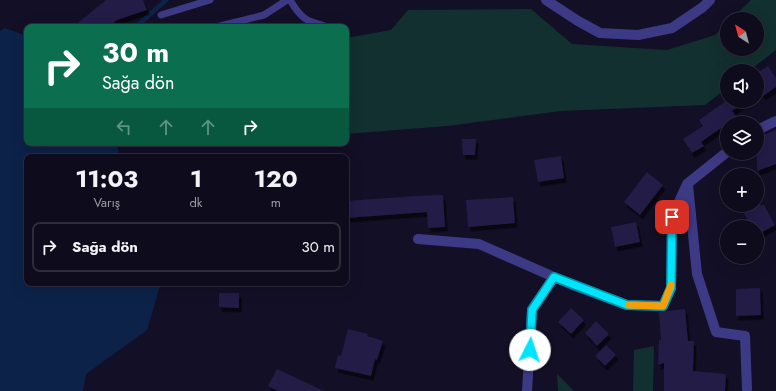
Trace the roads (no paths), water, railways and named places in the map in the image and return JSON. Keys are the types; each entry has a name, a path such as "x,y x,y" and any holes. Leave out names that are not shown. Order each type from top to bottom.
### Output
{"street":[{"path":"546,0 578,21 600,33 638,35 672,28 703,7 710,0"},
{"path":"764,127 776,121"},
{"path":"418,239 479,244 554,277 627,305 663,306 671,288 672,217 687,184 720,158"},
{"path":"687,184 697,274 716,332 745,336 747,389"},
{"path":"526,391 532,310 554,277"}],"lane":[{"path":"161,15 210,0"},
{"path":"228,24 264,15 288,0 299,14 309,22 317,24"}],"water":[{"path":"5,28 24,35 24,146 118,146 119,154 24,154 24,286 160,286 147,330 86,374 83,391 0,391 0,31"}],"waterway":[{"path":"139,24 166,0"}]}
